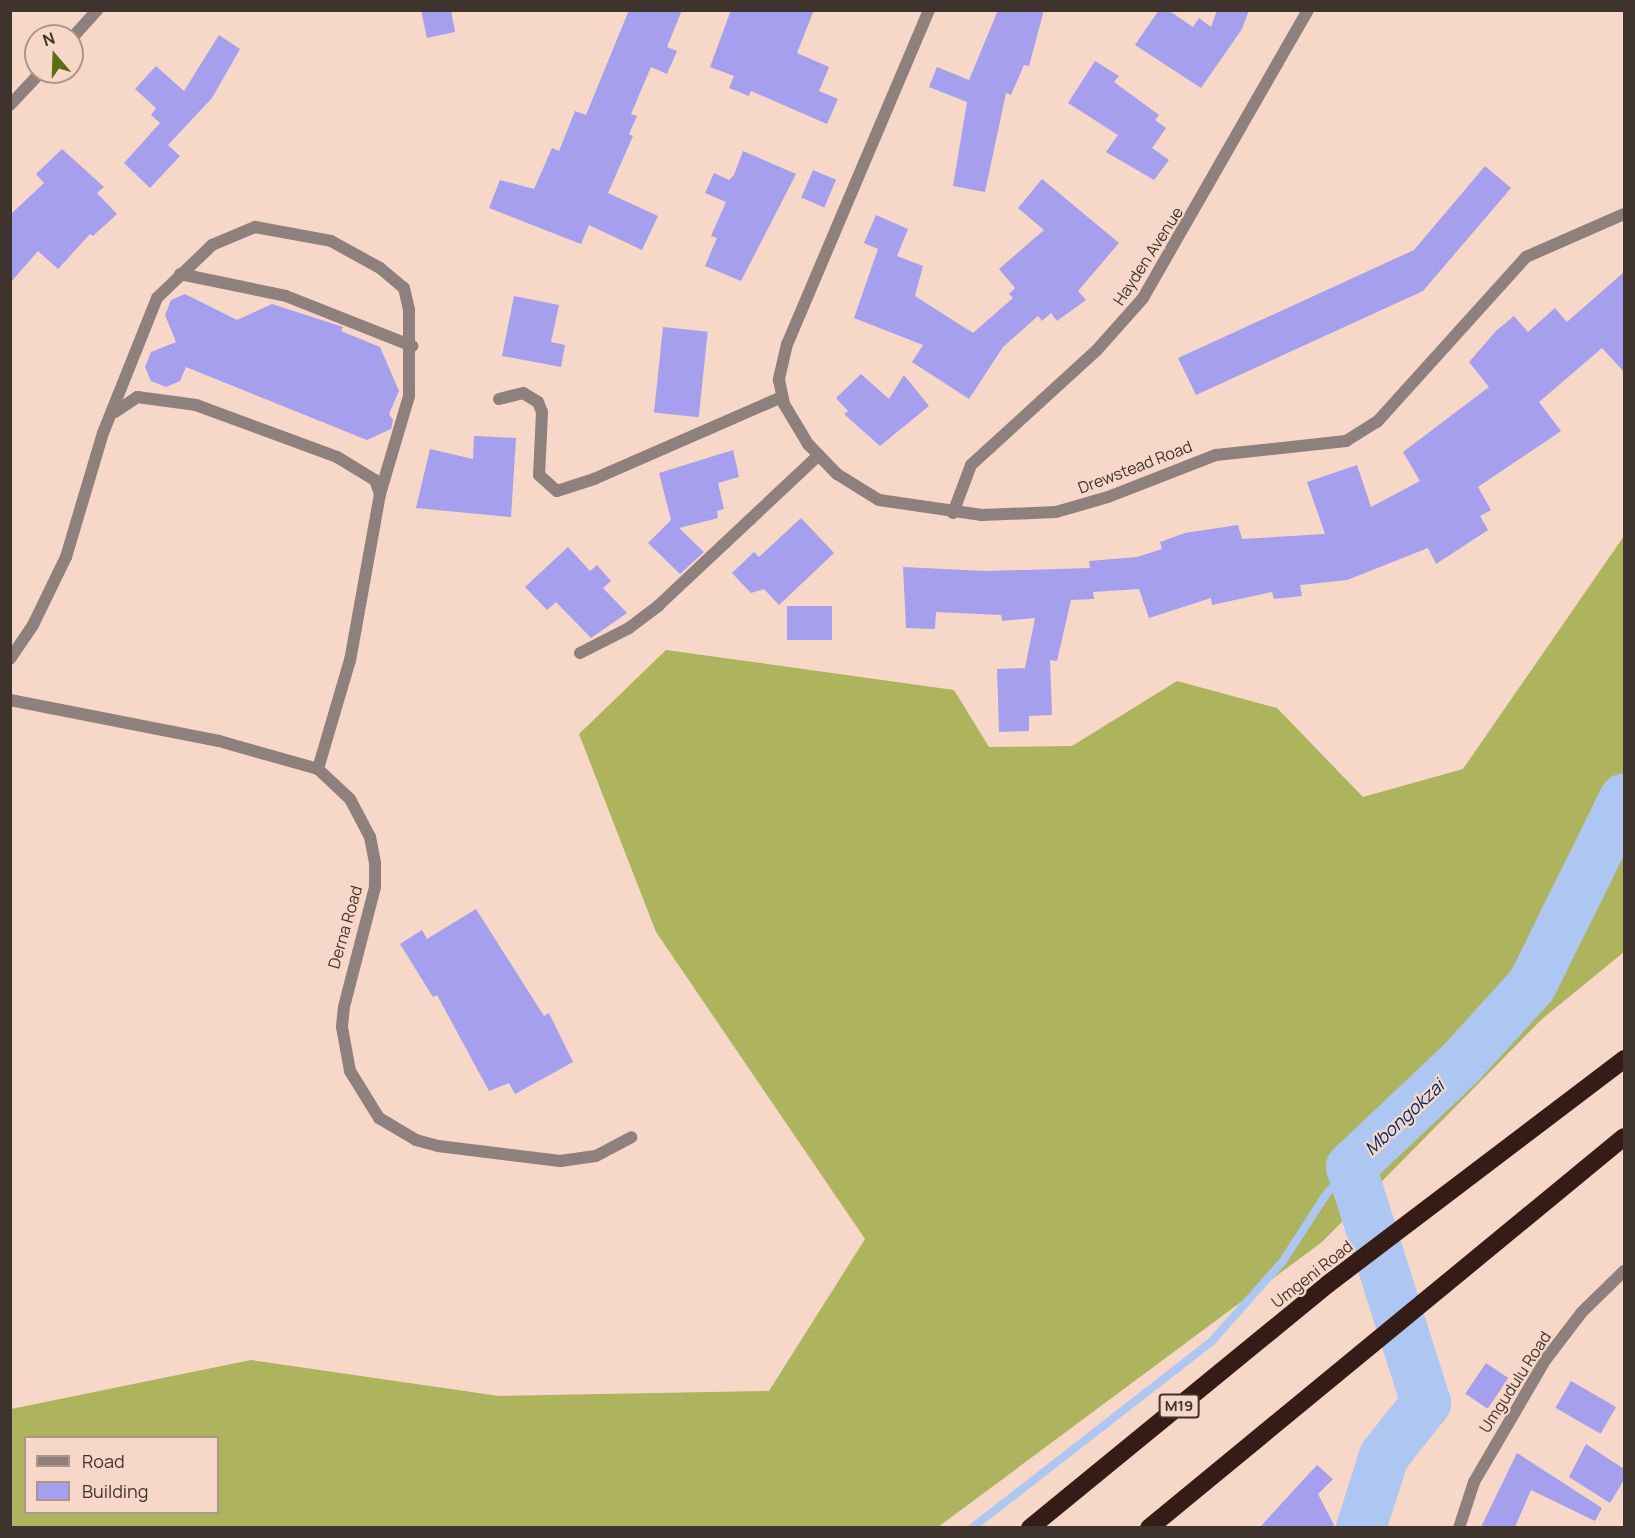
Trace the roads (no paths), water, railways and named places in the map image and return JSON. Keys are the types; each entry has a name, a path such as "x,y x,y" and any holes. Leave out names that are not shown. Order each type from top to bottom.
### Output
{"highway":[{"name":"Umgeni Road","path":"1030,1527 1328,1284 1624,1059"},
{"path":"1149,1527 1624,1137"}],"street":[{"path":"84,25 97,10"},
{"name":"Drewstead Road","path":"929,10 787,344 778,380 782,397 793,422 819,455 870,496 953,513 1013,516 1056,512 1216,455 1333,444 1362,434 1526,257 1624,214"},
{"name":"Hayden Avenue","path":"953,513 971,465 1096,351 1143,298 1308,10"},
{"path":"10,105 30,84"},
{"path":"10,659 33,625 66,557 139,332 157,298 212,245 255,227 331,241 380,268 404,288 412,346 409,396 380,494 350,660 318,769"},
{"path":"180,274 286,296 412,346"},
{"path":"499,399 523,393 538,402 542,412 539,475 557,491 594,479 782,397"},
{"path":"112,415 122,403 137,397 196,405 337,457 375,480 380,494"},
{"path":"580,653 629,628 659,605 819,455"},
{"name":"Derna Road","path":"10,700 219,741 318,769 337,784 358,813 375,863 375,887 347,981 342,1027 350,1071 367,1104 416,1140 530,1159 596,1156 631,1137"},
{"name":"Umgudulu Road","path":"1459,1527 1474,1482 1521,1397 1582,1312 1624,1271"}],"waterway":[{"name":"Mbongokzai","path":"1361,1528 1384,1456 1426,1403 1351,1167 1461,1063 1532,985 1624,799"},
{"path":"972,1528 1212,1341 1283,1261 1327,1193 1351,1167"}]}
